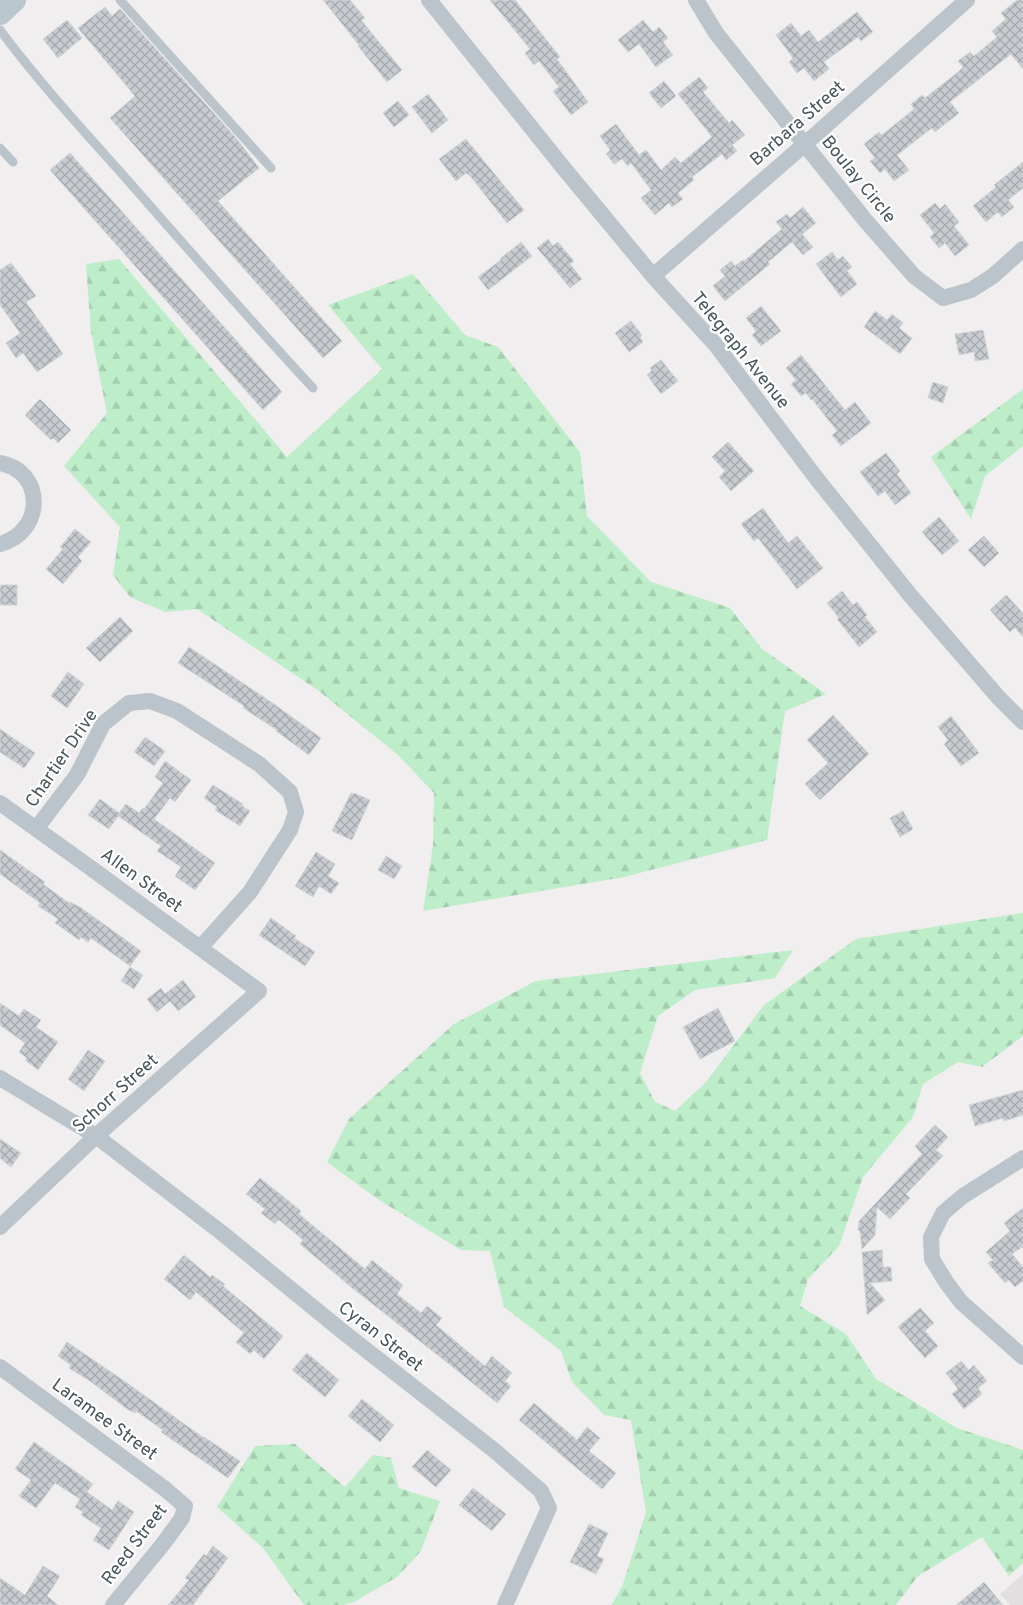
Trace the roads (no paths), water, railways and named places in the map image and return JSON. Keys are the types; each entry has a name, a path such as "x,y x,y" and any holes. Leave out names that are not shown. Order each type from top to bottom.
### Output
{"main road":[{"path":"0,14 14,0"}],"street":[{"name":"Telegraph Avenue","path":"429,0 653,276 715,344 816,480 910,595 998,697 1023,722"},
{"name":"Boulay Circle","path":"696,0 716,33 866,220 914,276 943,298 972,290 993,276 1023,249"},
{"name":"Barbara Street","path":"653,276 805,144 966,0"},
{"path":"0,463 11,467 24,476 32,490 34,506 26,529 14,539 0,544"},
{"name":"Chartier Drive","path":"36,829 77,775 103,724 129,703 150,701 177,711 259,764 290,792 296,812 290,830 250,892 200,948"},
{"name":"Allen Street","path":"0,803 258,991"},
{"name":"Schorr Street","path":"0,1228 96,1136 258,991"},
{"name":"Cyran Street","path":"0,1078 96,1136 222,1233 342,1331 495,1451 541,1491 549,1508 505,1605"},
{"path":"1023,1158 985,1181 956,1202 943,1214 930,1237 932,1259 961,1302 1023,1357"},
{"name":"Laramee Street","path":"0,1367 165,1488 185,1506"},
{"name":"Reed Street","path":"113,1605 182,1518 185,1506"}],"lane":[{"path":"120,0 271,168"},
{"path":"0,30 22,59 87,134 241,310 313,388"},
{"path":"0,148 13,162"}]}
